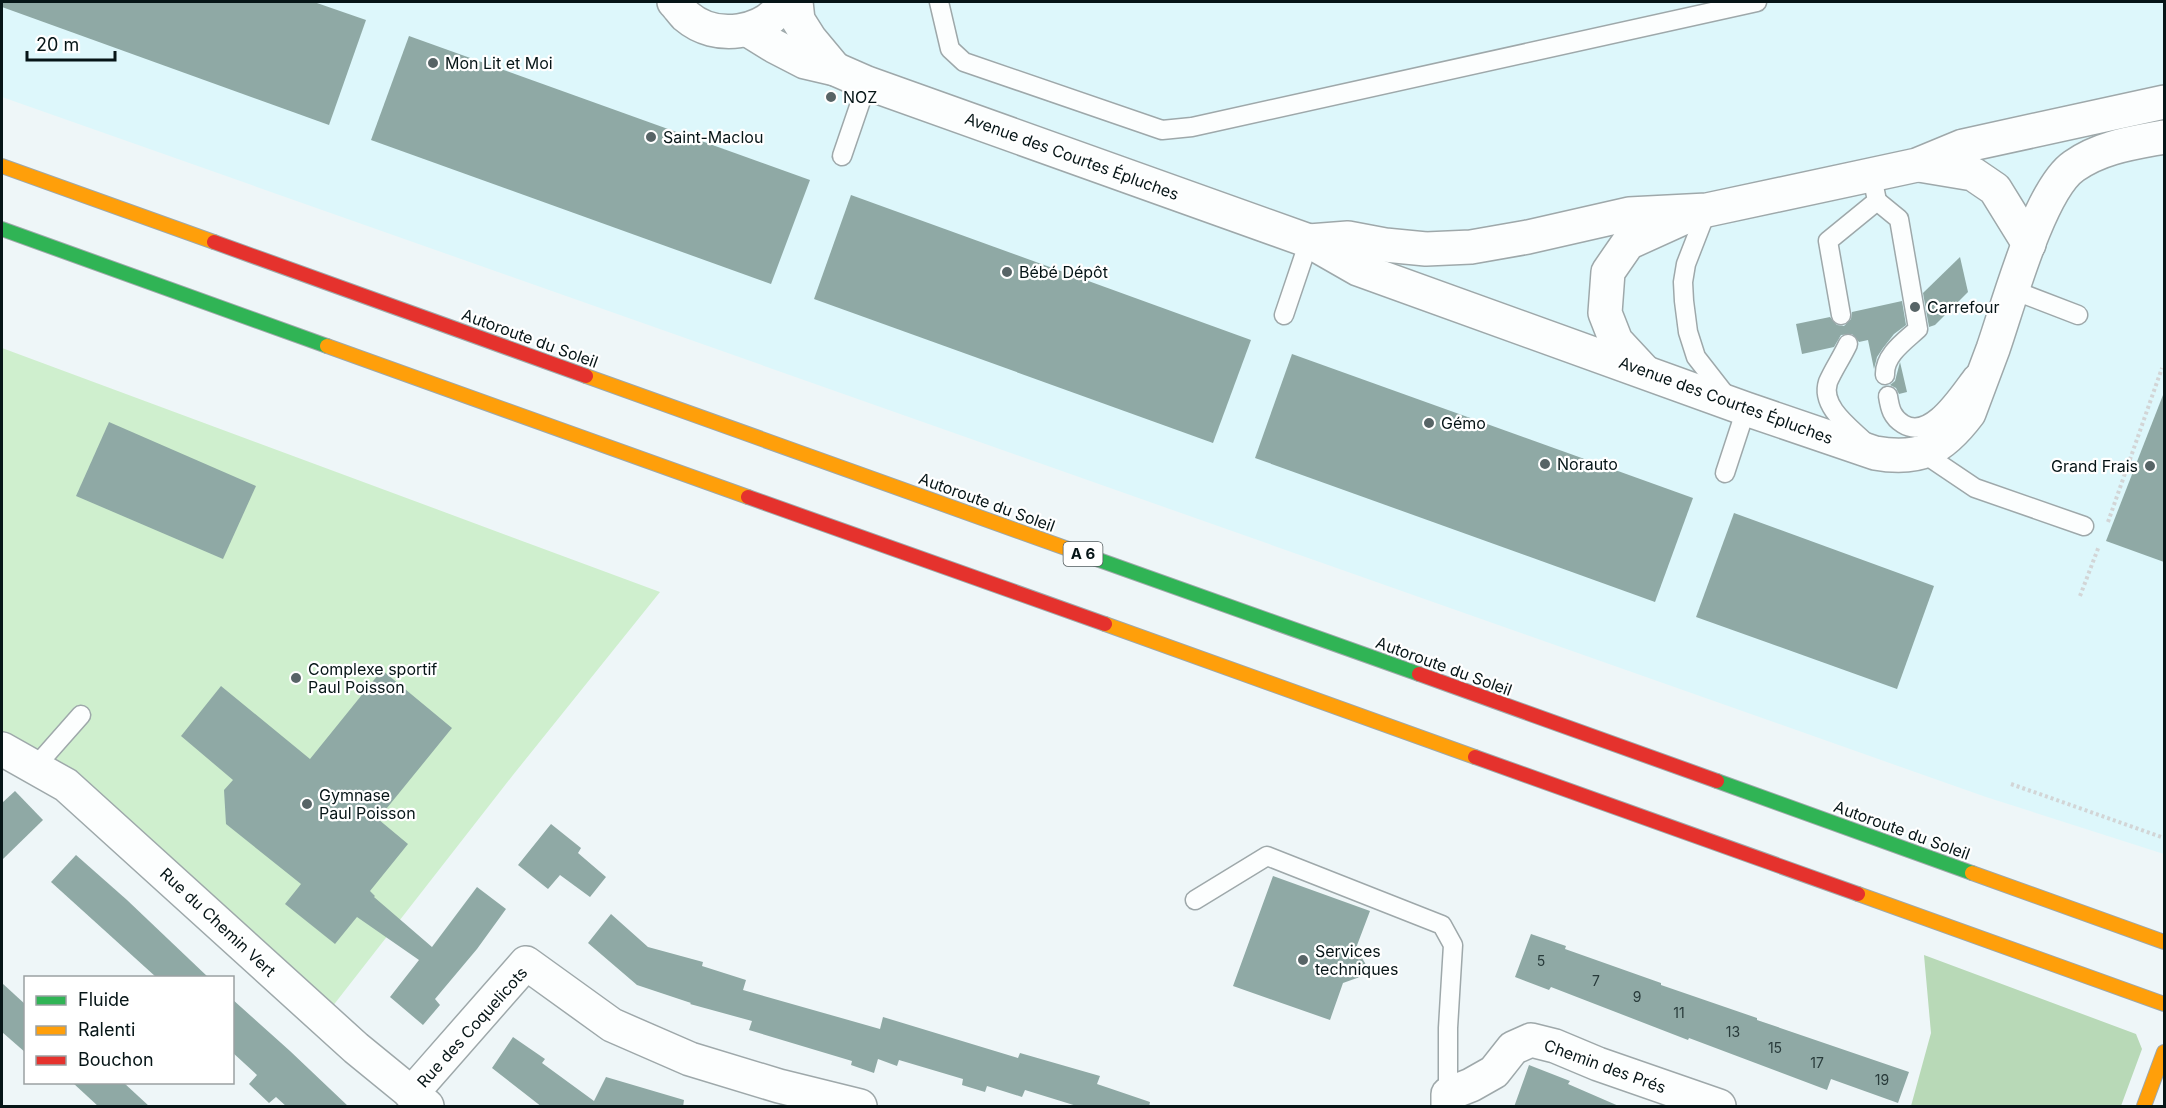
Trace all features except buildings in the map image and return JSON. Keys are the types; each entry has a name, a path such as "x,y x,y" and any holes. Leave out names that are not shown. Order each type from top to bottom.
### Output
{"main road":[{"name":"Autoroute du Soleil","path":"2,166 2164,942"},
{"path":"2,229 2164,1004"},
{"path":"2145,1107 2164,1052"}],"street":[{"path":"674,2 687,16 705,28 727,32 748,30 769,20 785,2"},
{"name":"Avenue des Courtes Épluches","path":"796,2 798,20 810,39 835,69"},
{"name":"Avenue des Courtes Épluches","path":"748,30 805,62 835,69 867,83 1309,241 1358,269 1739,407 1875,453 1893,456 1923,453 1954,432 1969,413 2029,244 2057,182 2073,167 2107,148 2164,137"},
{"name":"Avenue des Courtes Épluches","path":"1309,241 1348,238 1426,249 1471,247 1528,237 1629,214 1707,210 1874,188 1917,165 1963,146 2164,102"},
{"name":"Avenue des Courtes Épluches","path":"1917,165 1972,174 1995,189 2029,244"},
{"path":"1644,371 1616,341 1605,313 1608,272 1628,243 1664,225 1707,210"},
{"name":"Rue du Chemin Vert","path":"2,749 36,766 66,785 356,1048 419,1100"},
{"name":"Rue des Coquelicots","path":"419,1100 526,963 612,1025 690,1059 779,1086 860,1107"},
{"name":"Chemin des Prés","path":"1448,1100 1494,1072 1513,1048 1531,1040 1555,1046 1598,1064 1719,1107"}],"lane":[{"path":"939,2 950,49 964,62 1162,130 1192,127 1757,2"},
{"path":"842,156 867,83"},
{"path":"1841,315 1828,241 1874,188 1899,219 1918,329 1887,361 1885,375"},
{"path":"1707,210 1686,264 1683,282 1688,332 1696,357 1739,407 1725,473"},
{"path":"1284,315 1309,241"},
{"path":"2013,290 2078,315"},
{"path":"1848,344 1828,382 1828,396 1832,409 1875,453"},
{"path":"1888,396 1894,418 1906,426 1917,429 1930,423 1941,414 1992,351"},
{"path":"1923,453 1976,488 2084,526"},
{"path":"36,766 81,715"},
{"path":"1195,900 1267,856 1442,925 1453,945 1448,1028 1448,1100"}],"path":[{"path":"2107,524 2162,368"},
{"path":"2080,596 2099,545"},
{"path":"2011,784 2164,838"}],"shaded area":[{"path":"2,2 2164,2 2164,854 1986,797 2,97"}],"green space":[{"name":"Complexe sportif Paul Poisson","path":"2,348 660,592 513,775 325,1016 2,740"},
{"path":"1924,955 2136,1034 2142,1049 2121,1106 1911,1106 1931,1033"}],"traffic: fast":[{"path":"2,229 327,346"},
{"path":"1071,550 1419,674"},
{"path":"1717,781 1972,873"}],"traffic: slow":[{"path":"2,166 214,242"},
{"path":"327,346 748,497"},
{"path":"586,376 1071,550"},
{"path":"1105,624 1475,757"},
{"path":"1972,873 2164,942"},
{"path":"1858,894 2164,1004"},
{"path":"2144,1106 2164,1052"}],"traffic: jam":[{"path":"214,242 586,376"},
{"path":"748,497 1105,624"},
{"path":"1419,674 1717,781"},
{"path":"1475,757 1858,894"}],"place":[{"name":"Mon Lit et Moi","path":"433,63"},
{"name":"NOZ","path":"831,97"},
{"name":"Saint-Maclou","path":"651,137"},
{"name":"Bébé Dépôt","path":"1007,272"},
{"name":"Carrefour","path":"1915,307"},
{"name":"Gémo","path":"1429,423"},
{"name":"Norauto","path":"1545,464"},
{"name":"Grand Frais","path":"2150,466"},
{"name":"Complexe sportif Paul Poisson","path":"296,678"},
{"name":"Gymnase Paul Poisson","path":"307,804"},
{"name":"Services techniques","path":"1303,960"}]}
